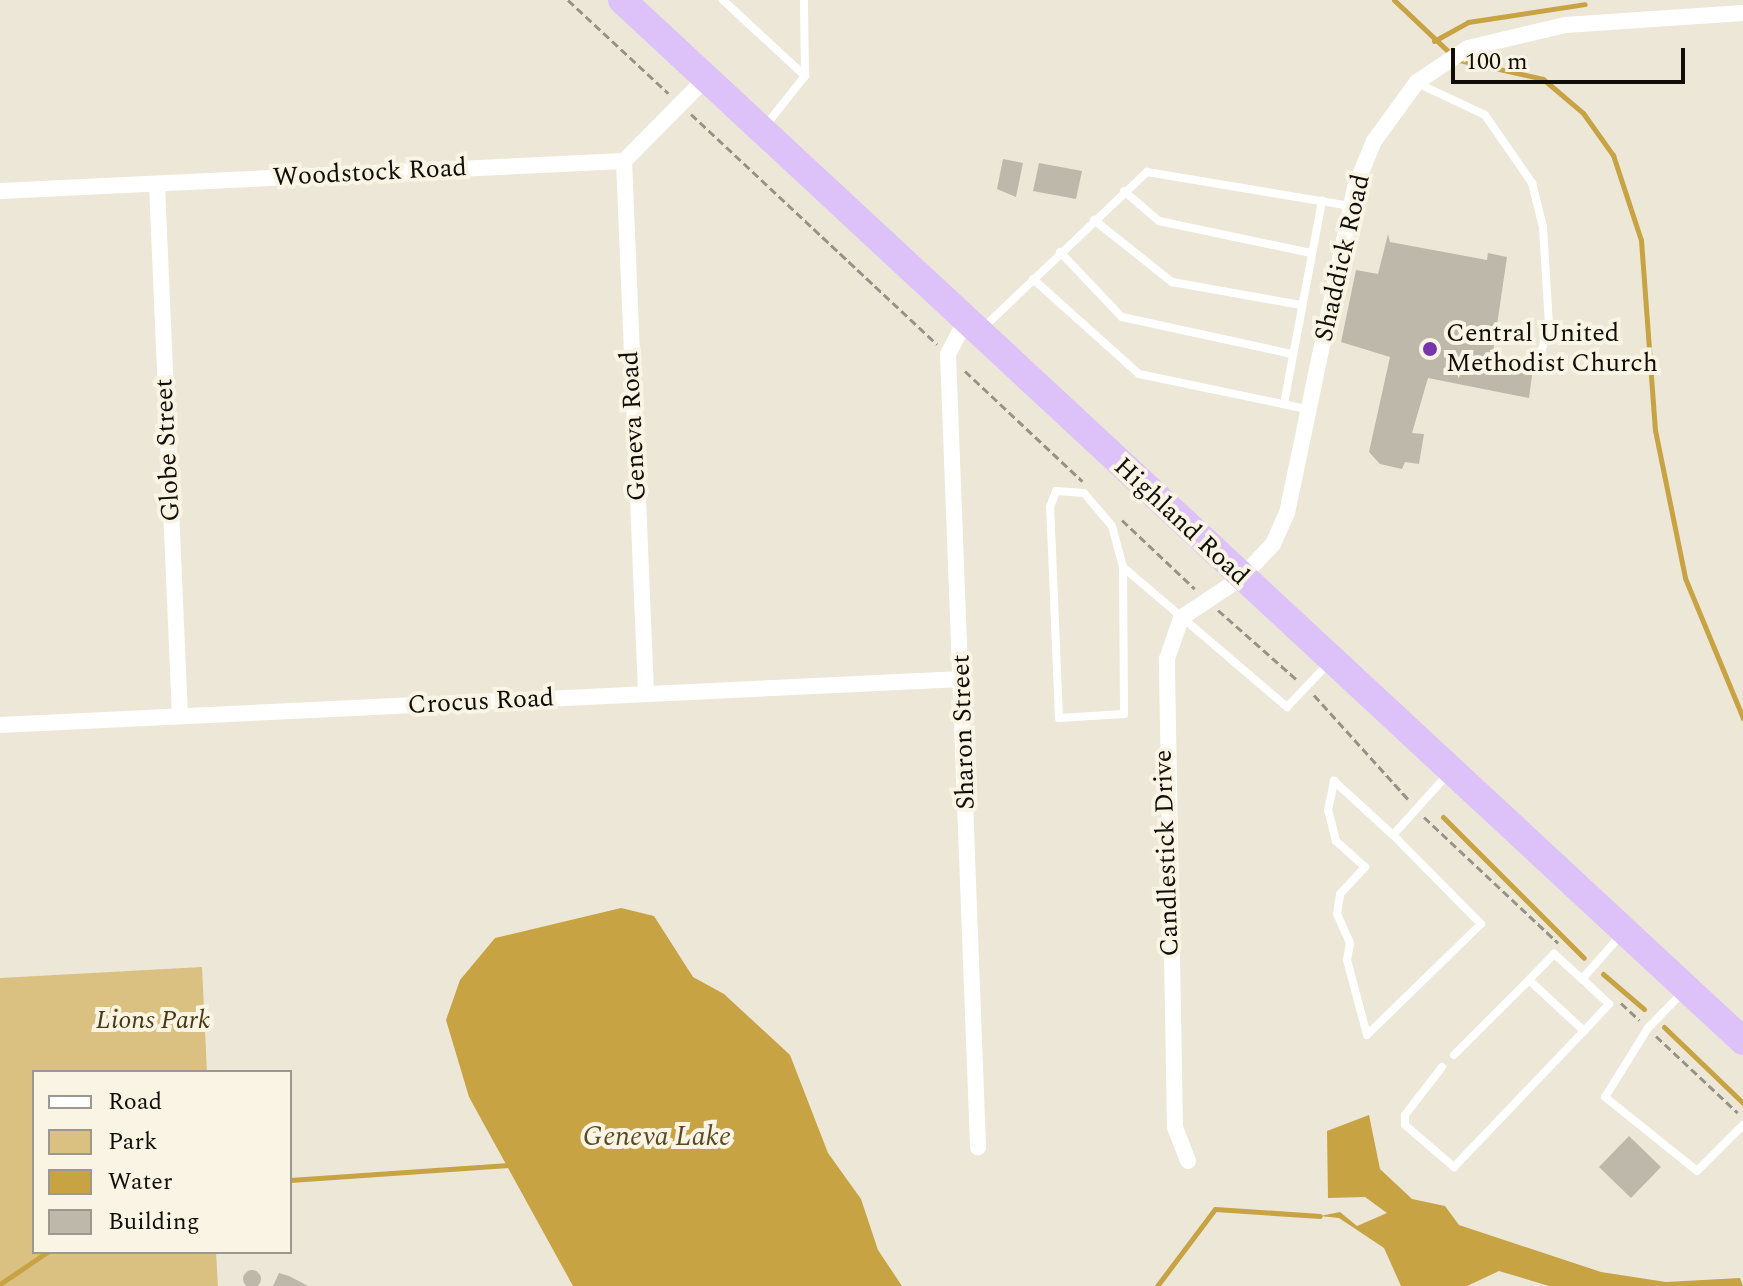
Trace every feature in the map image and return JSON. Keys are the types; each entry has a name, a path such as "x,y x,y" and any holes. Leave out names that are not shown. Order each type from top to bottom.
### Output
{"highway":[{"name":"Highland Road","path":"622,0 1743,1041"}],"street":[{"name":"Shaddick Road","path":"1241,578 1273,544 1287,513 1311,410 1351,206 1374,141 1417,82 1442,61 1507,35 1743,13"},
{"path":"624,161 706,78"},
{"name":"Woodstock Road","path":"0,191 624,161"},
{"name":"Geneva Road","path":"624,161 646,692"},
{"name":"Globe Street","path":"157,185 180,716"},
{"path":"948,354 971,327"},
{"name":"Sharon Street","path":"948,354 978,1147"},
{"path":"1181,618 1205,598 1241,578"},
{"name":"Candlestick Drive","path":"1181,618 1163,692 1175,1127 1188,1161"},
{"name":"Crocus Road","path":"0,725 962,679"}],"lane":[{"path":"723,0 805,76"},
{"path":"761,130 805,76 804,0"},
{"path":"1417,82 1485,115 1532,183 1543,227 1549,325 1540,357"},
{"path":"971,327 1033,279 1147,172 1165,172 1351,206"},
{"path":"1124,191 1159,221 1311,253"},
{"path":"1284,404 1322,201"},
{"path":"1094,220 1172,282 1301,305"},
{"path":"1060,252 1122,317 1291,354"},
{"path":"1033,279 1127,368 1311,410"},
{"path":"1123,567 1124,714 1059,718 1050,507 1056,491 1084,493 1112,526 1123,567 1287,707 1331,661"},
{"path":"1393,835 1450,772"},
{"path":"1334,781 1393,835 1481,924 1367,1035 1347,960 1350,943 1337,914 1340,894 1365,867 1336,841 1328,810 1334,781"},
{"path":"1585,976 1624,932"},
{"path":"1442,1067 1405,1115 1405,1125 1454,1167 1609,1004 1585,976 1554,954 1454,1055"},
{"path":"1529,980 1584,1031"},
{"path":"1686,989 1648,1028 1608,1083 1609,1105 1697,1171 1743,1125"}],"path":[{"path":"568,0 1093,492"},
{"path":"1116,513 1305,687 1416,809 1585,976"},
{"path":"1618,1000 1743,1118"}],"green space":[{"name":"Lions Park","path":"202,967 207,1070 32,1070 32,1254 216,1254 218,1286 0,1286 0,978"}],"water":[{"name":"Geneva Lake","path":"621,908 654,916 693,977 724,994 790,1055 828,1153 861,1199 878,1250 902,1286 573,1286 469,1097 446,1020 460,980 495,938"},
{"path":"1369,1115 1380,1169 1412,1199 1445,1206 1459,1225 1601,1272 1666,1282 1740,1278 1743,1286 1549,1286 1499,1271 1467,1286 1401,1286 1384,1248 1339,1218 1320,1216 1340,1212 1357,1226 1387,1213 1365,1197 1328,1198 1327,1131"}],"building":[{"path":"1003,159 1023,163 1016,197 997,189"},
{"path":"1039,163 1082,171 1076,199 1033,191"},
{"name":"Central United Methodist Church","path":"1388,234 1390,242 1487,260 1488,253 1507,257 1492,359 1533,368 1529,398 1428,378 1412,433 1424,434 1419,464 1405,462 1402,469 1380,464 1369,452 1390,357 1341,342 1356,270 1378,274"},
{"path":"1629,1136 1661,1167 1631,1198 1599,1167"},
{"path":"252,1270 260,1276 260,1282 255,1287 246,1285 243,1279"},
{"path":"279,1273 289,1276 308,1286 273,1286"}],"waterway":[{"path":"1394,0 1451,54"},
{"path":"1434,41 1468,22 1585,4"},
{"path":"1459,60 1543,79 1583,113 1613,155 1641,240 1655,430 1685,578 1743,718"},
{"path":"1443,817 1584,958"},
{"path":"1603,974 1644,1009"},
{"path":"1664,1027 1743,1103"},
{"path":"292,1180 508,1165"},
{"path":"1157,1286 1215,1209 1320,1216"},
{"path":"0,1284 44,1254"}],"place":[{"name":"Central United Methodist Church","path":"1430,349"}]}
